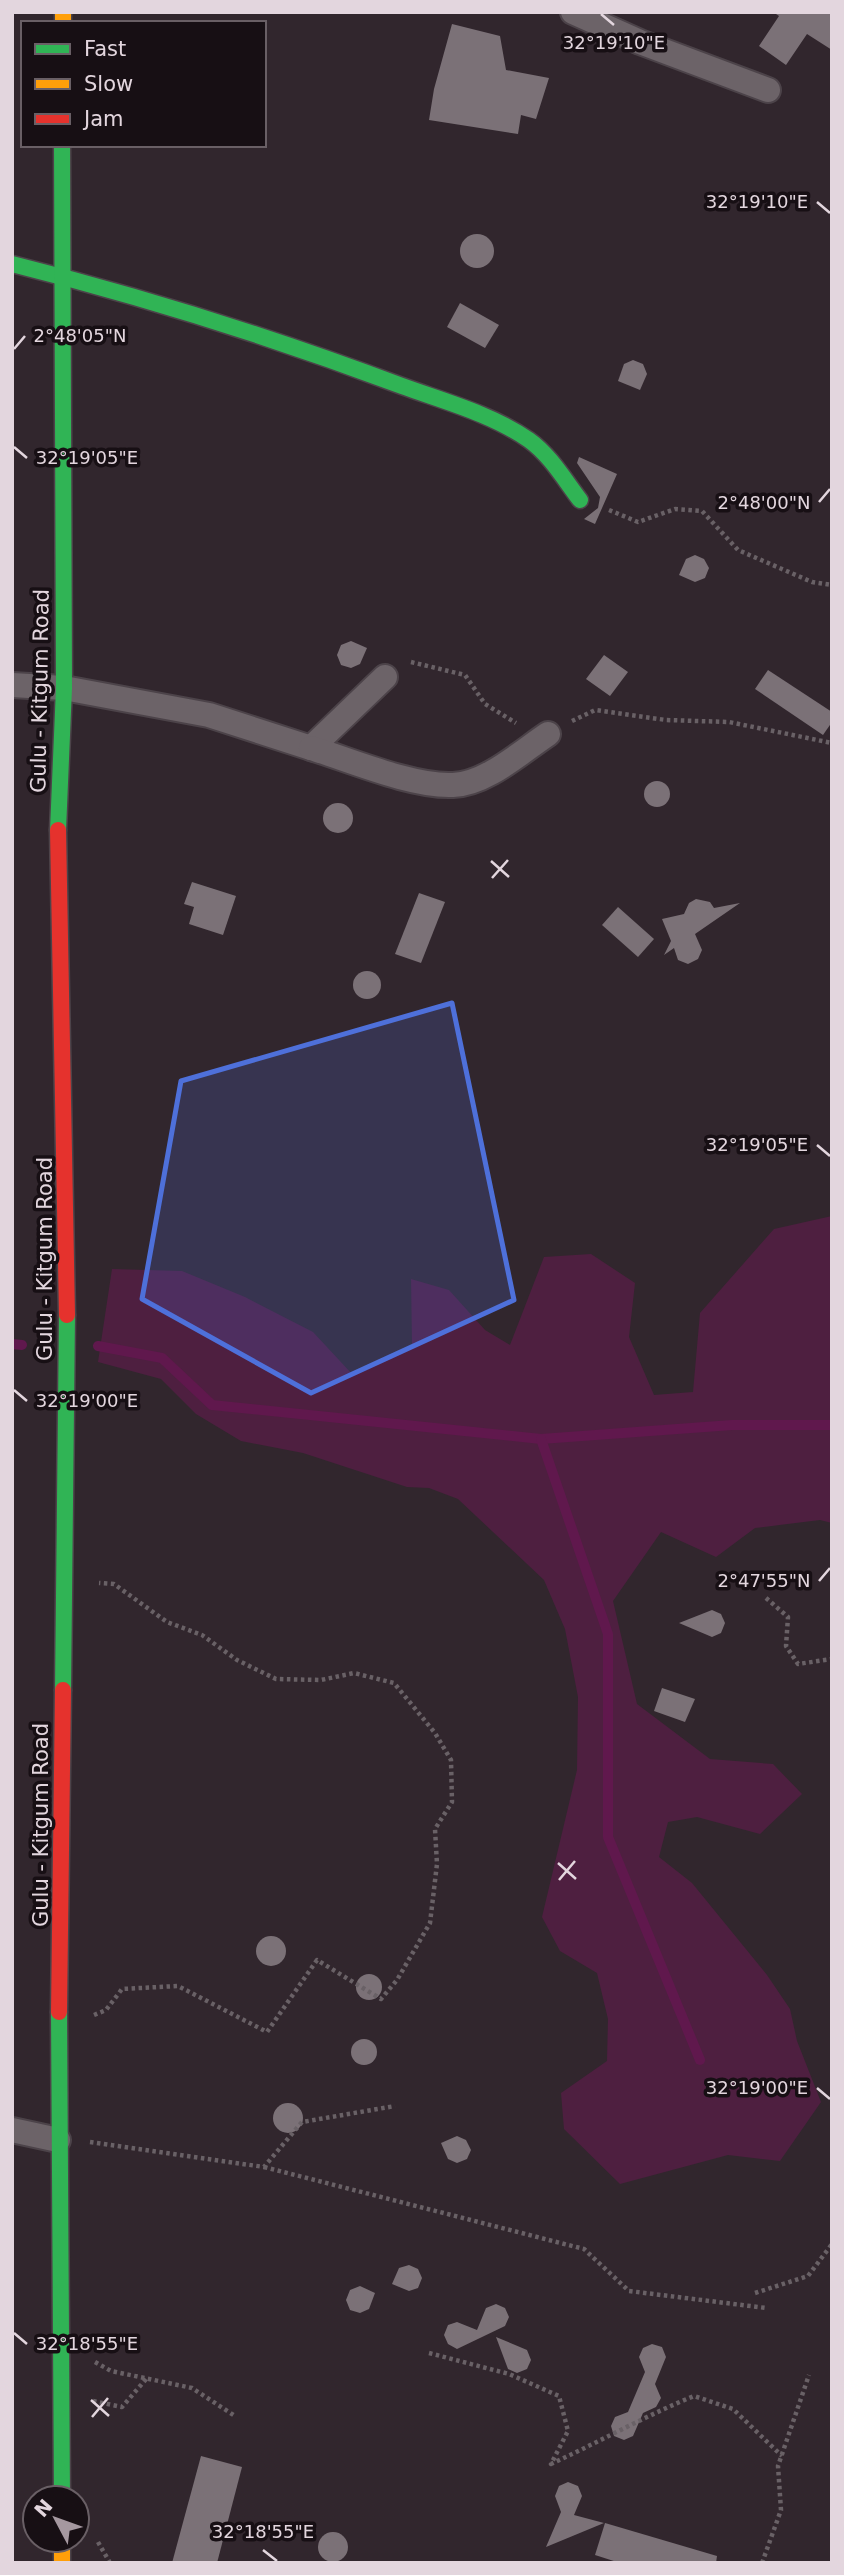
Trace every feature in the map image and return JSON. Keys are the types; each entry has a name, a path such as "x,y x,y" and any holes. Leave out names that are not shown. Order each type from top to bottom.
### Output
{"main road":[{"name":"Gulu - Kitgum Road","path":"62,147 64,688 58,823 68,1239 58,2140 62,2484"},
{"path":"12,264 132,294 264,337 482,416 528,439 547,456 580,500"}],"street":[{"path":"573,12 640,42 768,90"},
{"path":"312,748 384,677"},
{"path":"12,685 64,688 209,715 391,775 453,785 479,777 548,734"},
{"path":"12,2130 58,2140"}],"path":[{"path":"580,500 638,522 675,509 702,511 738,550 812,582 832,584"},
{"path":"411,662 465,676 485,704 519,724 548,734 595,709 666,720 729,722 832,743"},
{"path":"61,2028 106,2010 122,1989 178,1986 267,2032 317,1960 381,1999 397,1980 430,1923 438,1864 435,1829 452,1802 452,1760 435,1733 394,1684 354,1672 321,1680 276,1679 237,1660 202,1635 167,1622 114,1584 90,1582 63,1601"},
{"path":"766,1598 788,1617 786,1646 798,1664 832,1658"},
{"path":"264,2167 302,2122 395,2106"},
{"path":"58,2140 90,2142 264,2167 583,2249 629,2291 766,2308"},
{"path":"755,2293 808,2276 832,2244"},
{"path":"429,2353 509,2374 559,2396 568,2431 551,2464 594,2445 641,2418 694,2396 733,2409 782,2456"},
{"path":"91,2360 111,2371 192,2388 235,2416"},
{"path":"762,2563 781,2510 778,2466 809,2375"},
{"path":"92,2401 122,2407 147,2378"}],"highlighted area":[{"path":"452,1003 514,1300 311,1393 142,1299 181,1081"}],"shaded area":[{"path":"832,1216 832,1523 820,1520 755,1528 716,1557 661,1532 613,1601 637,1704 710,1759 773,1764 802,1794 760,1834 697,1817 668,1822 659,1857 692,1883 767,1975 790,2009 797,2041 821,2102 780,2161 728,2155 620,2184 564,2129 561,2093 607,2061 608,2019 597,1973 560,1951 542,1917 577,1770 578,1697 565,1629 544,1580 458,1499 429,1488 407,1487 303,1453 241,1441 196,1414 161,1379 98,1362 112,1269 182,1271 245,1297 313,1332 353,1375 412,1347 411,1279 449,1290 485,1330 510,1345 544,1257 591,1254 635,1283 629,1337 654,1395 693,1392 700,1313 774,1229"}],"building":[{"path":"773,12 832,12 832,50 807,34 786,65 759,46 779,16"},
{"path":"452,24 500,36 506,70 549,78 536,119 521,115 518,134 429,120 434,89"},
{"path":"477,234 489,239 494,251 489,263 477,268 465,263 460,251 465,239"},
{"path":"460,303 499,325 485,348 447,327"},
{"path":"633,360 643,364 647,374 640,390 618,381 624,364"},
{"path":"579,457 617,474 595,524 584,519 598,508 600,497 577,463"},
{"path":"695,555 704,559 709,568 705,578 695,582 679,575 686,559"},
{"path":"351,641 367,648 360,664 351,668 341,665 337,655 341,645"},
{"path":"604,655 628,672 610,696 586,679"},
{"path":"768,670 832,712 832,722 823,735 755,689"},
{"path":"657,781 666,785 670,794 666,803 657,807 648,803 644,794 648,785"},
{"path":"338,803 349,807 353,818 349,829 338,833 327,829 323,818 327,807"},
{"path":"192,882 236,896 223,935 189,924 194,907 184,904"},
{"path":"419,893 445,902 421,963 395,954"},
{"path":"696,899 710,902 714,908 740,903 695,934 702,950 698,959 688,964 678,960 674,948 664,955 671,941 662,919 684,914 689,903"},
{"path":"618,907 654,939 638,957 602,925"},
{"path":"367,971 377,975 381,985 377,995 367,999 357,995 353,985 357,975"},
{"path":"712,1610 721,1614 725,1623 721,1633 712,1637 679,1623"},
{"path":"662,1688 695,1699 685,1722 654,1711"},
{"path":"271,1936 282,1940 286,1951 282,1962 271,1966 260,1962 256,1951 260,1940"},
{"path":"369,1974 378,1978 382,1987 378,1996 369,2000 360,1996 356,1987 360,1978"},
{"path":"364,2039 373,2043 377,2052 373,2061 364,2065 355,2061 351,2052 355,2043"},
{"path":"288,2103 299,2107 303,2118 299,2129 288,2133 277,2129 273,2118 277,2107"},
{"path":"457,2136 466,2140 471,2150 467,2159 457,2163 448,2159 441,2143"},
{"path":"409,2265 418,2269 422,2278 418,2288 409,2291 392,2284 399,2268"},
{"path":"360,2286 375,2293 369,2309 360,2313 350,2310 346,2300 350,2290"},
{"path":"496,2304 505,2308 509,2317 505,2326 457,2349 448,2344 444,2335 448,2325 457,2322 477,2330 486,2308"},
{"path":"496,2337 527,2350 531,2360 527,2369 517,2373 508,2369"},
{"path":"652,2344 662,2347 666,2357 655,2384 661,2398 656,2407 643,2413 633,2436 624,2440 614,2436 611,2426 615,2417 628,2412 645,2372 639,2357 643,2348"},
{"path":"201,2456 242,2467 217,2563 172,2563"},
{"path":"568,2482 578,2486 582,2496 574,2515 604,2523 546,2547 561,2512 555,2496 559,2486"},
{"path":"605,2523 717,2556 716,2563 620,2563 595,2555"},
{"path":"333,2532 339,2533 347,2541 347,2553 339,2561 333,2562 327,2561 319,2553 318,2547 319,2541 327,2533"}],"waterway":[{"path":"12,1344 22,1345"},
{"path":"98,1346 162,1358 212,1405 541,1439 732,1425 832,1425"},
{"path":"541,1439 608,1634 608,1837 700,2060"}],"traffic: fast":[{"path":"58,830 64,688 62,147"},
{"path":"12,264 160,304 257,335 483,415 537,446 580,500"},
{"path":"63,1690 67,1315"},
{"path":"59,2012 62,2484"}],"traffic: slow":[{"path":"63,12 63,21"},
{"path":"62,2554 62,2563"}],"traffic: jam":[{"path":"58,830 67,1315"},
{"path":"59,2012 63,1690"}]}
